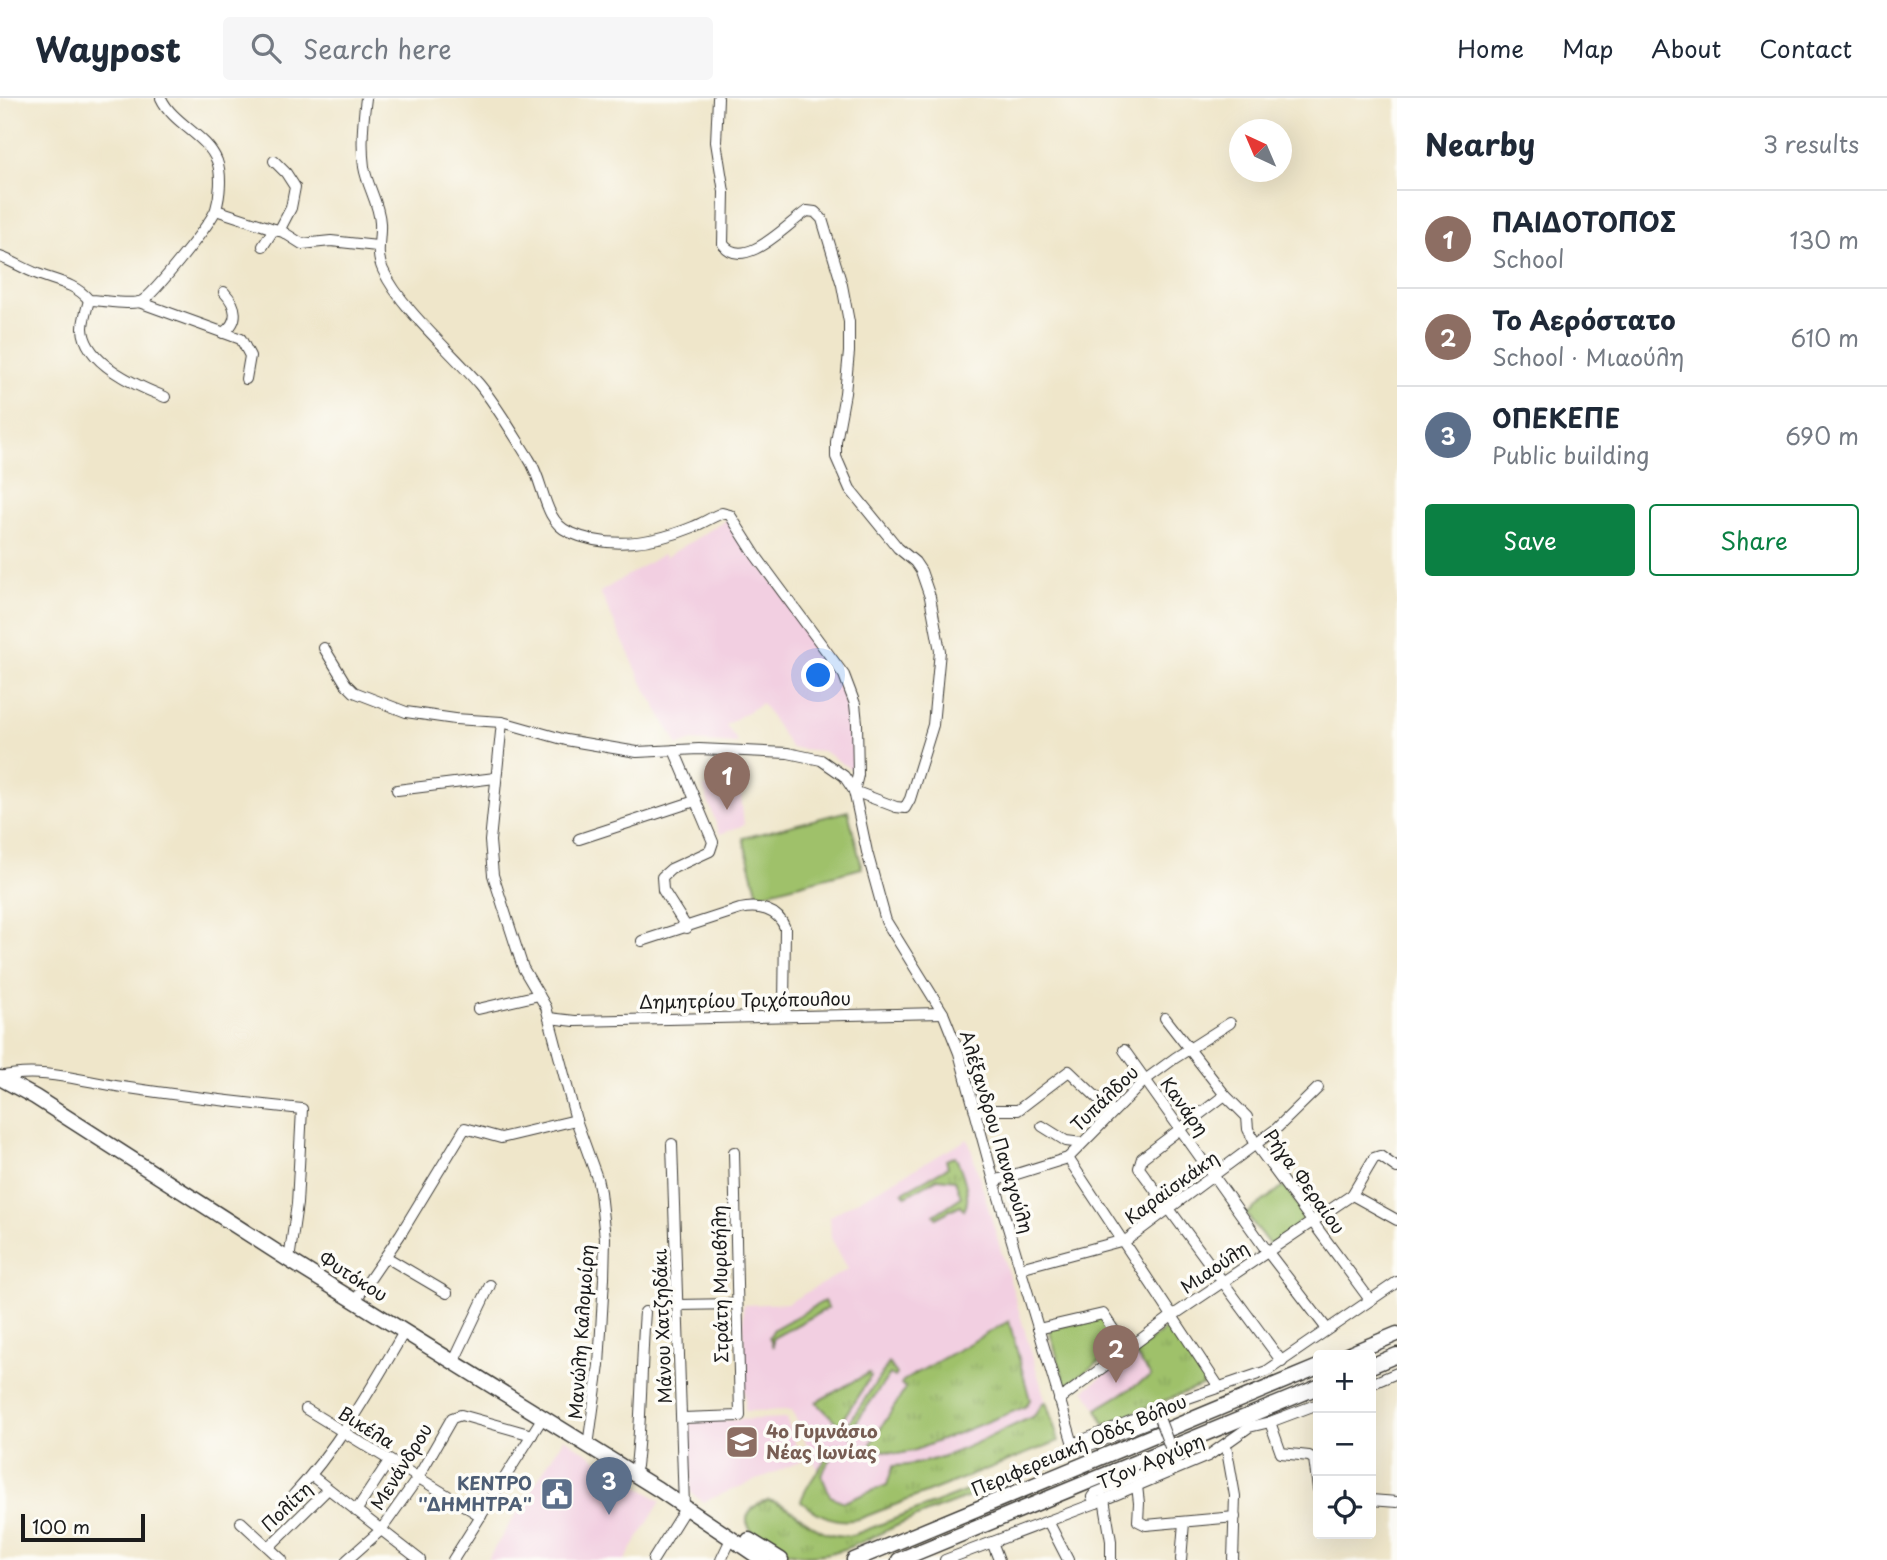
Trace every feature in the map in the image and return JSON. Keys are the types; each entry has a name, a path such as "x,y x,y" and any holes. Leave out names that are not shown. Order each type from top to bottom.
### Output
{"main road":[{"name":"Φυτόκου","path":"0,1078 35,1097 289,1260 543,1417 763,1560"},
{"path":"1359,1350 1397,1334"},
{"path":"1376,1364 1397,1355"},
{"name":"Περιφερειακή Οδός Βόλου","path":"854,1560 1313,1369"},
{"name":"Περιφερειακή Οδός Βόλου","path":"900,1560 1313,1389"},
{"name":"Φυτόκου","path":"685,1507 695,1509 731,1528 781,1560"}],"street":[{"path":"139,302 147,297 171,270 216,210 219,180 216,160 211,151 168,111 161,98"},
{"path":"366,98 364,167 381,225 378,256 389,281 421,322 480,385 532,464 556,524 567,532 591,539 625,544 640,543 678,532 727,513 844,675 855,704 857,723 858,775 854,791"},
{"path":"324,648 346,684 362,697 406,712 502,722 566,740 620,751 674,750 811,757 837,770 854,791 905,808 933,725 937,700 940,651 930,597 915,562 898,548 850,489 836,457 849,352 849,323 842,285 822,219 815,212 807,211 761,245 740,254 730,251 723,244 724,192 716,142 718,98"},
{"path":"263,246 292,208 295,187 274,160"},
{"path":"216,210 276,230 302,244 331,241 377,246"},
{"path":"0,257 72,286 89,300 139,302 241,339 250,356 246,379"},
{"path":"223,292 232,302 235,315 230,328 223,333"},
{"path":"89,300 83,328 86,341 96,357 132,384 165,397"},
{"name":"Μανώλη Καλομοίρη","path":"502,722 490,841 493,875 523,968 547,1007 576,1120 597,1178 605,1238 599,1365 588,1446"},
{"path":"674,750 714,845 710,851 668,870 661,881 665,893 687,928"},
{"path":"397,790 495,778"},
{"name":"Αλέξανδρου Παναγούλη","path":"854,791 867,852 887,921 943,1013 962,1063 1059,1400 1077,1447"},
{"path":"579,839 695,801"},
{"path":"642,941 757,906 780,919 785,928 784,1005 787,1016"},
{"path":"478,1009 539,995"},
{"name":"Δημητρίου Τριχόπουλου","path":"549,1018 575,1021 943,1013"},
{"name":"Ρήγα Φεραίου","path":"1165,1018 1225,1095 1247,1118 1248,1129 1256,1145 1370,1300"},
{"name":"Τυπάλδου","path":"994,1181 1068,1158 1146,1080 1230,1023"},
{"name":"Κανάρη","path":"1124,1050 1267,1251 1327,1329"},
{"path":"975,1110 1018,1110 1069,1071 1112,1112"},
{"path":"0,1078 23,1073 54,1075 121,1087 302,1109 297,1204 289,1260"},
{"name":"Καραϊσκάκη","path":"1020,1268 1123,1241 1170,1210 1256,1145 1318,1088"},
{"path":"1225,1095 1142,1158 1139,1165 1282,1362"},
{"path":"355,1301 386,1257 465,1128 496,1138 576,1120"},
{"path":"1042,1126 1066,1141 1082,1143"},
{"name":"Μάνου Χατζηδάκι","path":"672,1144 685,1507"},
{"name":"Στράτη Μυριβήλη","path":"682,1418 740,1416 734,1152"},
{"name":"Μιαούλη","path":"1059,1400 1172,1316 1352,1195 1374,1158 1378,1156 1397,1168"},
{"path":"1068,1158 1219,1387"},
{"path":"1352,1195 1397,1220"},
{"path":"386,1257 447,1293"},
{"path":"1077,1447 1219,1387 1252,1378 1282,1362 1397,1282"},
{"path":"453,1363 490,1285"},
{"path":"678,1305 736,1304"},
{"path":"633,1474 642,1415 639,1393 645,1312"},
{"path":"1038,1329 1103,1314 1127,1350"},
{"name":"Πολίτη","path":"289,1500 312,1476 344,1433 404,1332"},
{"path":"1376,1382 1397,1373"},
{"name":"Τζον Αργύρη","path":"945,1560 1137,1486 1208,1456 1249,1427 1313,1406"},
{"name":"Βικέλα","path":"306,1409 481,1516"},
{"name":"Μενάνδρου","path":"347,1560 381,1530 417,1479 449,1421 457,1415 532,1435"},
{"path":"453,1560 543,1417"},
{"path":"1077,1447 1159,1418 1175,1460 1095,1493 1092,1497 1100,1501 1111,1541 1111,1560"},
{"path":"1270,1422 1281,1453 1310,1456 1314,1459 1316,1476"},
{"path":"1226,1445 1235,1496 1233,1560"},
{"path":"356,1511 388,1461"},
{"path":"312,1476 420,1560"},
{"path":"1137,1486 1138,1521 1146,1525 1235,1517"},
{"name":"Πολίτη","path":"269,1547 327,1490"},
{"path":"1376,1500 1397,1502"},
{"path":"657,1559 685,1507"},
{"path":"1048,1521 1068,1560"},
{"path":"241,1522 282,1560"},
{"path":"1181,1560 1184,1522"},
{"path":"721,1560 731,1539"},
{"path":"992,1542 999,1560"}],"shaded area":[{"path":"728,519 841,675 854,707 854,771 823,751 791,748 762,703 726,725 737,741 736,744 692,741 678,746 643,684 600,592 663,554 666,557"},
{"path":"703,787 729,787 730,794 741,796 744,825 720,834"},
{"path":"968,1139 1051,1419 834,1508 792,1410 745,1411 743,1305 788,1303 848,1269 831,1238 830,1216"},
{"path":"1134,1353 1151,1376 1097,1409 1084,1390"},
{"name":"4ο Γυμνάσιο Νέας Ιωνίας","path":"786,1418 802,1461 703,1502 691,1493 689,1422"},
{"path":"564,1438 661,1501 625,1560 487,1560"}],"green space":[{"path":"848,811 862,868 758,895 743,838"},
{"path":"955,1156 965,1183 966,1204 964,1210 960,1205 936,1218 934,1215 961,1197 955,1180 938,1178 906,1196 903,1192 948,1167 946,1160"},
{"path":"1284,1186 1309,1220 1271,1247 1246,1214"},
{"path":"824,1301 828,1308 773,1338 773,1347 769,1337 774,1329"},
{"path":"1103,1317 1122,1345 1066,1386 1049,1329"},
{"path":"1009,1321 1030,1400 1025,1407 913,1451 898,1454 869,1447 906,1388 901,1384 903,1381"},
{"path":"1171,1325 1209,1383 1104,1425 1097,1409 1151,1376 1134,1353"},
{"path":"889,1363 897,1374 895,1377 890,1374 850,1431 854,1438 844,1430"},
{"path":"869,1373 871,1376 839,1425 816,1402"},
{"path":"1044,1402 1059,1441 859,1519 828,1518 801,1502 810,1482 836,1445 842,1452 837,1450 821,1474 830,1496 844,1502 887,1485 893,1466 928,1461 965,1448 1034,1416"},
{"path":"1072,1450 1076,1457 840,1550 807,1555 781,1550 758,1537 748,1526 748,1516 753,1508 768,1500 779,1503 827,1533 853,1535"}],"place":[{"name":"ΠΑΙΔΟΤΟΠΟΣ","path":"727,810"},
{"name":"Το Αερόστατο","path":"1116,1383"},
{"name":"4ο Γυμνάσιο Νέας Ιωνίας","path":"742,1442"},
{"name":"ΚΕΝΤΡΟ ''ΔΗΜΗΤΡΑ''","path":"557,1494"},
{"name":"ΟΠΕΚΕΠΕ","path":"609,1515"}]}
